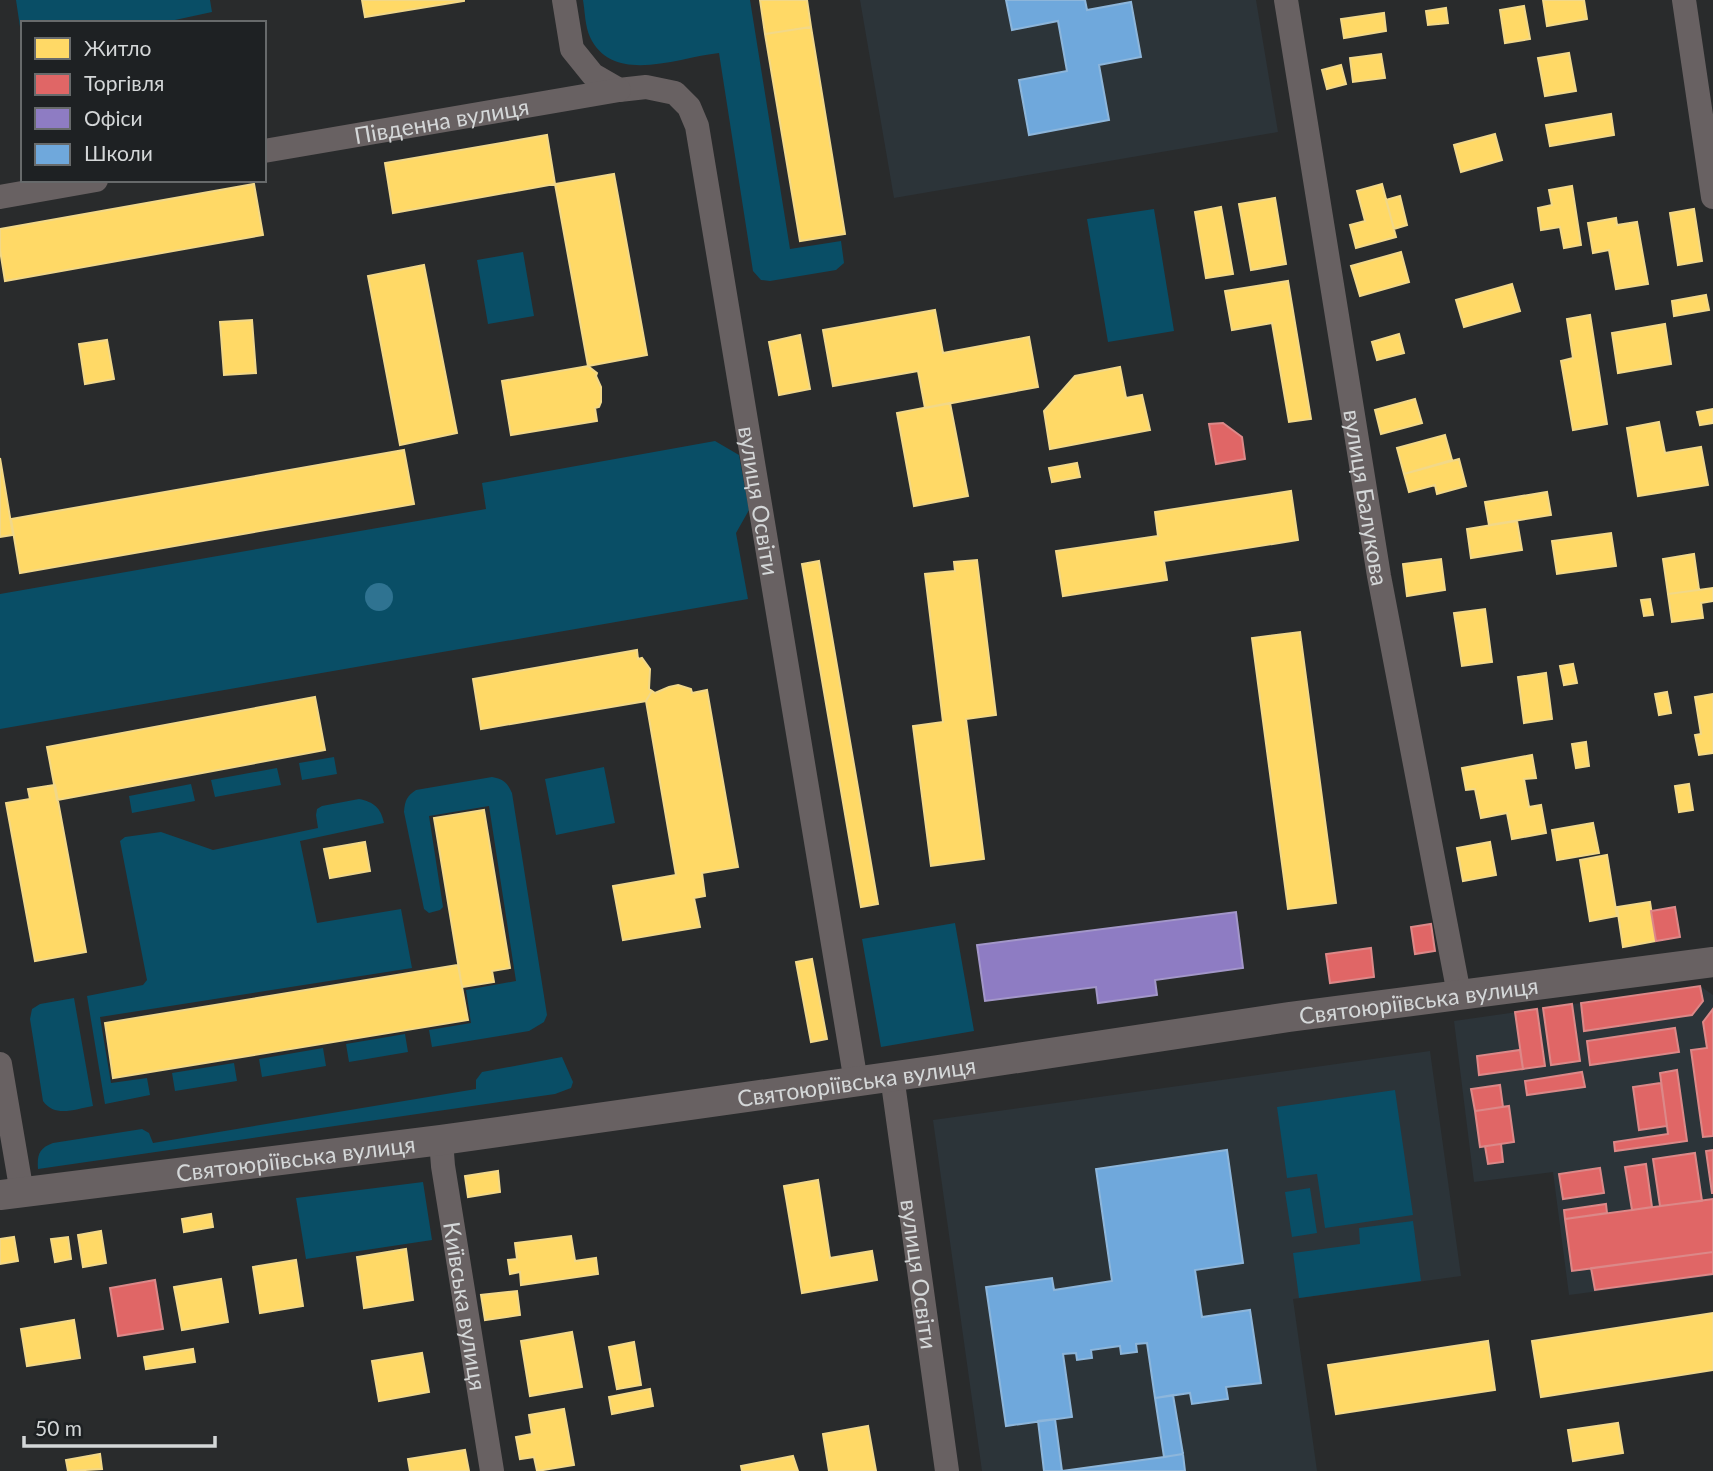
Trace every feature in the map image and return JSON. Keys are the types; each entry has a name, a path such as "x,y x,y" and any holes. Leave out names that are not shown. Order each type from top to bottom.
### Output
{"street":[{"path":"564,0 572,49 593,75 619,90"},
{"name":"вулиця Балукова","path":"1286,0 1379,576 1459,994"},
{"path":"1684,0 1713,197"},
{"name":"вулиця Освіти","path":"619,90 646,87 674,93 688,107 697,126 856,1082"},
{"name":"Південна вулиця","path":"266,151 619,90"},
{"path":"0,197 85,182"},
{"name":"Святоюріївська вулиця","path":"11,1194 441,1140 856,1082 1289,1017 1713,962"},
{"path":"0,1064 11,1194"},
{"name":"вулиця Освіти","path":"892,1076 947,1471"},
{"name":"Київська вулиця","path":"441,1140 492,1471"}],"shaded area":[{"path":"16,0 210,0 212,12 170,21 21,21 21,34"},
{"path":"583,0 750,0 790,249 841,241 844,263 836,270 770,281 761,280 753,271 719,53 648,65 630,65 614,61 601,52 590,37"},
{"path":"860,0 1256,0 1278,132 894,198"},
{"path":"1154,209 1174,331 1108,342 1087,219"},
{"path":"523,252 534,316 488,324 477,260"},
{"path":"715,441 739,455 749,510 736,533 748,599 0,729 0,594 486,509 482,483"},
{"path":"379,583 389,587 393,597 389,607 379,611 369,607 365,597 369,587"},
{"path":"334,757 337,774 302,780 299,763"},
{"path":"604,767 615,823 556,835 545,779"},
{"path":"277,768 281,785 215,797 211,780"},
{"path":"492,777 504,782 512,793 547,1015 544,1022 529,1031 432,1047 429,1030 471,1023 466,990 516,981 489,806 429,816 443,907 429,913 424,909 404,812 405,804 416,790"},
{"path":"191,784 195,801 132,813 129,796"},
{"path":"359,799 376,806 384,823 300,841 317,923 401,909 412,968 100,1017 111,1083 147,1078 150,1095 105,1104 87,996 143,985 147,980 120,841 125,837 161,832 213,850 318,828 317,809"},
{"path":"955,923 974,1031 881,1047 862,939"},
{"path":"1700,986 1713,995 1713,1276 1569,1295 1553,1172 1474,1182 1454,1021"},
{"path":"74,998 93,1106 59,1111 43,1101 30,1019 32,1009 40,1004"},
{"path":"405,1034 408,1052 349,1062 346,1044"},
{"path":"323,1048 326,1066 262,1077 259,1059"},
{"path":"1430,1051 1461,1276 1293,1299 1317,1471 982,1471 933,1120"},
{"path":"562,1057 573,1082 571,1088 555,1094 38,1169 40,1153 53,1143 142,1129 149,1133 153,1143 476,1089 476,1080 482,1072"},
{"path":"234,1063 237,1081 175,1091 172,1073"},
{"path":"1395,1090 1413,1215 1325,1228 1317,1174 1287,1178 1277,1107"},
{"path":"423,1182 432,1240 306,1259 296,1198"},
{"path":"1310,1188 1317,1233 1292,1237 1285,1192"},
{"path":"1413,1221 1421,1281 1299,1298 1293,1253 1360,1244 1359,1228"}],"building: Житло":[{"path":"362,0 464,0 464,1 365,17"},
{"path":"760,0 807,0 811,27 765,34"},
{"path":"1543,0 1584,0 1587,19 1547,26"},
{"path":"1524,6 1530,39 1505,43 1500,10"},
{"path":"1446,8 1448,23 1428,25 1426,11"},
{"path":"1384,13 1386,31 1344,38 1341,19"},
{"path":"811,27 845,234 800,241 765,34"},
{"path":"1569,53 1576,91 1545,96 1538,58"},
{"path":"1381,54 1385,78 1353,82 1350,58"},
{"path":"1341,65 1346,84 1327,89 1322,70"},
{"path":"1611,114 1614,135 1550,146 1546,125"},
{"path":"1495,134 1502,160 1461,172 1454,145"},
{"path":"547,135 555,184 393,213 385,163"},
{"path":"614,174 647,355 588,366 555,184"},
{"path":"254,184 263,235 5,281 0,229"},
{"path":"1382,184 1396,237 1356,248 1350,225 1365,221 1357,191"},
{"path":"1572,186 1581,245 1564,248 1560,227 1541,230 1538,208 1552,205 1549,190"},
{"path":"1400,196 1407,225 1394,229 1386,200"},
{"path":"1275,198 1286,264 1251,270 1239,204"},
{"path":"1221,207 1233,274 1206,278 1195,212"},
{"path":"1694,209 1702,261 1678,265 1670,213"},
{"path":"1616,218 1617,225 1637,222 1648,284 1616,289 1609,250 1593,253 1588,223"},
{"path":"1401,252 1409,282 1360,296 1351,266"},
{"path":"424,265 457,433 400,445 368,276"},
{"path":"1288,281 1311,419 1289,422 1272,323 1232,330 1225,291"},
{"path":"1512,284 1520,311 1464,327 1456,300"},
{"path":"1706,295 1709,310 1674,316 1672,301"},
{"path":"935,310 943,353 1029,337 1038,387 925,408 918,371 833,386 823,330"},
{"path":"1590,315 1607,424 1573,430 1561,361 1573,358 1567,319"},
{"path":"252,320 256,373 224,375 220,322"},
{"path":"1665,324 1671,364 1618,373 1612,333"},
{"path":"1399,334 1404,353 1377,360 1372,342"},
{"path":"800,335 810,389 779,395 769,342"},
{"path":"107,340 114,379 85,384 79,344"},
{"path":"588,366 597,373 601,387 601,402 599,407 595,408 597,421 511,435 502,381"},
{"path":"1120,367 1126,398 1142,395 1150,430 1050,449 1044,411 1075,376"},
{"path":"1415,399 1422,423 1381,434 1375,410"},
{"path":"950,403 968,496 914,506 897,413"},
{"path":"1713,409 1713,423 1700,425 1697,412"},
{"path":"1659,422 1665,453 1701,447 1708,485 1638,496 1627,428"},
{"path":"1445,435 1452,460 1404,474 1397,448"},
{"path":"404,450 414,504 20,573 11,519"},
{"path":"0,458 13,535 0,537"},
{"path":"1459,459 1466,486 1437,494 1435,485 1409,492 1404,474"},
{"path":"1077,463 1080,477 1052,482 1049,468"},
{"path":"1291,491 1298,540 1164,561 1167,580 1063,596 1056,551 1158,536 1155,512"},
{"path":"1547,492 1551,515 1489,525 1485,502"},
{"path":"1517,521 1522,550 1471,558 1467,529"},
{"path":"1611,533 1616,566 1557,574 1552,541"},
{"path":"1694,554 1699,590 1668,594 1663,559"},
{"path":"1441,559 1445,590 1407,596 1403,564"},
{"path":"977,560 996,715 966,719 984,859 931,866 913,726 943,722 925,574 955,571 954,562"},
{"path":"819,561 878,904 861,907 802,564"},
{"path":"1713,588 1713,601 1701,603 1703,618 1672,622 1668,594"},
{"path":"1650,599 1653,615 1644,616 1641,600"},
{"path":"1485,609 1492,662 1462,666 1454,613"},
{"path":"1300,632 1336,903 1288,909 1252,638"},
{"path":"637,650 638,659 642,658 650,669 649,689 652,691 646,701 481,729 473,679"},
{"path":"1573,664 1577,683 1564,685 1560,666"},
{"path":"1546,673 1552,719 1524,723 1518,677"},
{"path":"678,685 691,689 692,693 707,690 738,867 702,873 705,896 694,898 700,927 623,940 613,886 676,875 646,701 652,691 655,693"},
{"path":"1667,692 1671,713 1659,715 1655,694"},
{"path":"1713,694 1713,753 1699,755 1695,735 1701,734 1695,697"},
{"path":"315,697 325,750 57,800 47,747"},
{"path":"1586,742 1589,766 1576,768 1572,744"},
{"path":"1532,755 1536,778 1524,779 1529,807 1541,805 1546,833 1512,839 1507,813 1481,818 1475,789 1466,790 1462,768"},
{"path":"1689,784 1693,810 1679,812 1675,786"},
{"path":"55,785 86,952 35,961 6,803 30,799 28,789"},
{"path":"484,810 510,968 492,971 494,982 462,987 434,818"},
{"path":"1593,823 1599,853 1557,860 1552,830"},
{"path":"365,842 370,871 330,878 324,849"},
{"path":"1490,842 1496,875 1463,881 1457,848"},
{"path":"1607,855 1617,916 1590,921 1580,860"},
{"path":"1650,902 1656,941 1623,947 1617,907"},
{"path":"812,959 827,1039 811,1042 796,962"},
{"path":"458,965 468,1020 113,1078 105,1023"},
{"path":"498,1171 500,1192 468,1197 465,1176"},
{"path":"818,1180 830,1258 872,1251 877,1280 802,1293 784,1186"},
{"path":"211,1214 213,1227 184,1232 182,1219"},
{"path":"101,1231 106,1263 83,1267 78,1235"},
{"path":"571,1236 575,1261 596,1258 598,1274 521,1285 520,1272 510,1274 508,1260 517,1259 515,1243"},
{"path":"14,1237 18,1261 0,1264 0,1239"},
{"path":"68,1237 71,1259 55,1262 51,1239"},
{"path":"406,1249 413,1300 364,1308 357,1257"},
{"path":"296,1260 303,1306 260,1313 253,1267"},
{"path":"221,1279 228,1322 182,1330 174,1287"},
{"path":"517,1291 520,1315 485,1320 481,1295"},
{"path":"1713,1313 1713,1370 1541,1397 1532,1341"},
{"path":"74,1320 80,1358 27,1366 21,1329"},
{"path":"572,1332 582,1387 530,1396 521,1341"},
{"path":"1488,1341 1495,1390 1336,1414 1328,1365"},
{"path":"634,1342 641,1385 617,1389 609,1347"},
{"path":"193,1349 195,1362 146,1369 144,1357"},
{"path":"422,1353 429,1392 379,1401 372,1361"},
{"path":"650,1389 653,1406 612,1414 609,1397"},
{"path":"564,1409 574,1465 537,1471 534,1457 520,1459 516,1437 532,1434 529,1415"},
{"path":"1618,1423 1623,1453 1573,1461 1568,1430"},
{"path":"868,1426 876,1471 829,1471 823,1434"},
{"path":"465,1450 469,1471 410,1471 408,1459"},
{"path":"100,1454 102,1469 68,1471 66,1460"},
{"path":"793,1456 798,1471 742,1471 741,1466"}],"building: Торгівля":[{"path":"1223,423 1242,437 1245,459 1216,464 1209,424"},
{"path":"1675,907 1680,937 1656,941 1651,911"},
{"path":"1431,924 1435,951 1415,954 1411,927"},
{"path":"1371,948 1374,977 1330,983 1326,954"},
{"path":"1700,986 1703,1001 1692,1015 1584,1031 1581,1003"},
{"path":"1572,1004 1580,1061 1551,1065 1543,1008"},
{"path":"1537,1009 1545,1066 1523,1069 1515,1012"},
{"path":"1713,1009 1713,1136 1703,1137 1691,1050 1707,1048 1703,1022"},
{"path":"1675,1028 1679,1052 1590,1065 1587,1041"},
{"path":"1520,1050 1523,1069 1479,1075 1477,1056"},
{"path":"1677,1070 1687,1141 1615,1151 1614,1142 1668,1134 1660,1073"},
{"path":"1582,1072 1585,1087 1527,1095 1525,1081"},
{"path":"1661,1083 1667,1126 1639,1130 1633,1087"},
{"path":"1500,1085 1503,1107 1475,1111 1471,1089"},
{"path":"1509,1106 1514,1142 1480,1147 1475,1111"},
{"path":"1501,1144 1503,1162 1488,1164 1485,1146"},
{"path":"1713,1150 1713,1193 1712,1193 1706,1151"},
{"path":"1695,1153 1702,1201 1660,1206 1653,1159"},
{"path":"1646,1164 1652,1207 1632,1210 1625,1167"},
{"path":"1600,1168 1604,1193 1563,1199 1559,1174"},
{"path":"1713,1199 1713,1252 1572,1271 1565,1219"},
{"path":"1606,1204 1607,1213 1565,1219 1564,1210"},
{"path":"1713,1252 1713,1274 1595,1290 1591,1268"},
{"path":"155,1280 163,1329 118,1336 110,1288"}],"building: Офіси":[{"path":"1236,912 1243,968 1155,980 1157,995 1098,1003 1096,987 985,1001 977,945"}],"building: Школи":[{"path":"1006,0 1085,0 1087,10 1131,2 1141,57 1099,65 1109,120 1029,135 1019,80 1067,71 1058,21 1012,30"},
{"path":"1227,1150 1243,1263 1195,1270 1202,1317 1250,1310 1261,1383 1226,1387 1228,1399 1192,1404 1190,1393 1155,1398 1147,1343 1136,1344 1137,1352 1121,1354 1120,1346 1091,1350 1092,1358 1077,1360 1076,1353 1063,1354 1072,1417 1006,1426 986,1287 1052,1278 1054,1290 1112,1281 1096,1169"},
{"path":"1173,1395 1183,1454 1164,1457 1155,1398"},
{"path":"1055,1419 1062,1471 1044,1471 1038,1421"},
{"path":"1183,1454 1185,1471 1062,1471 1164,1457"}]}
